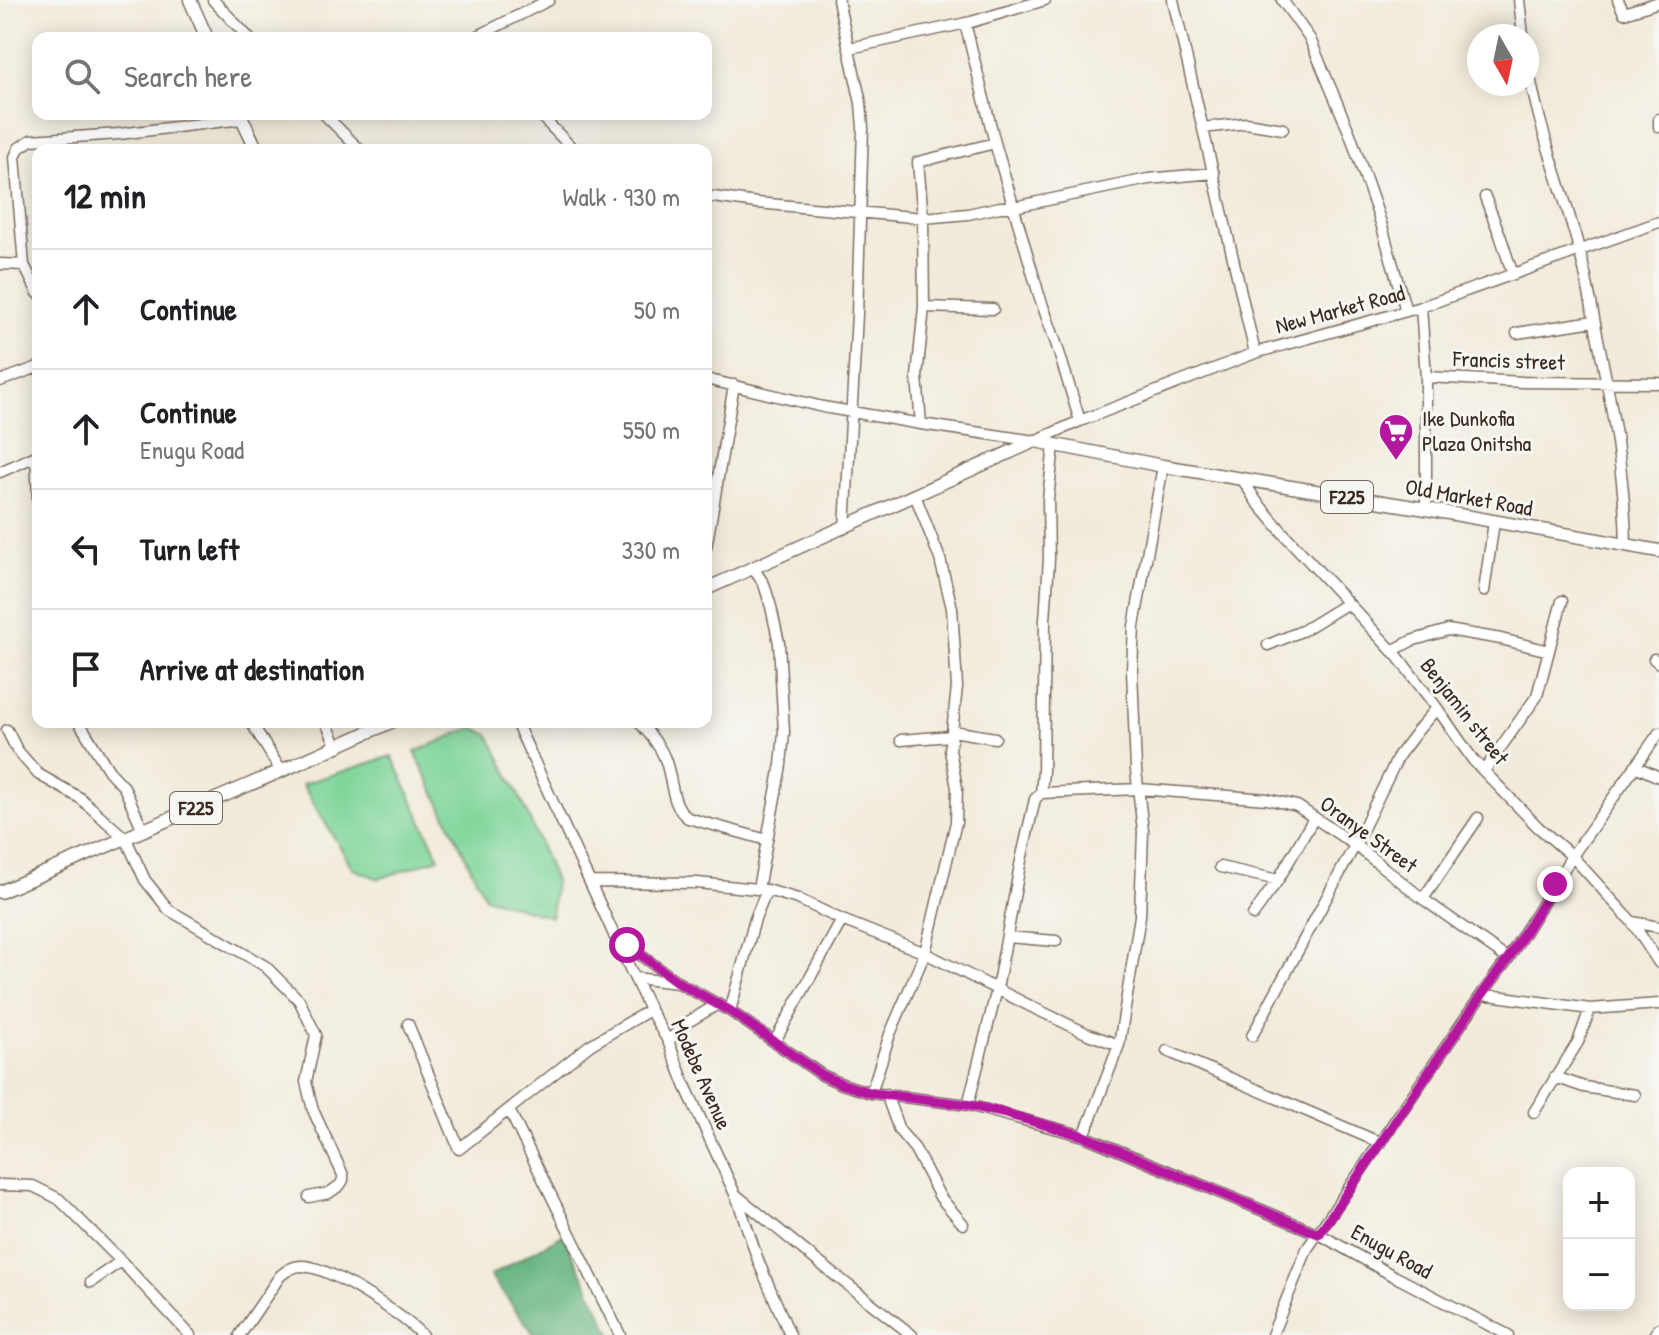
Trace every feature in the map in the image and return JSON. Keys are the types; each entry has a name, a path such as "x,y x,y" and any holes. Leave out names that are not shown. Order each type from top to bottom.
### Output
{"main road":[{"path":"190,0 204,32"},
{"path":"243,120 254,144"},
{"path":"712,586 1035,441"},
{"name":"Old Market Road","path":"1035,441 1659,551"},
{"name":"F225","path":"0,892 378,728"}],"street":[{"path":"213,0 243,32"},
{"path":"486,32 549,0"},
{"path":"838,0 861,103 863,128 845,528"},
{"path":"850,48 965,23 1045,0"},
{"path":"1173,0 1255,353"},
{"path":"1282,0 1310,39 1345,122 1381,223 1406,311"},
{"path":"1519,0 1522,24"},
{"path":"1618,0 1624,13 1659,2"},
{"path":"965,23 995,143 1080,421"},
{"path":"1532,96 1579,249 1607,384 1625,505 1626,545"},
{"path":"1659,119 1659,127"},
{"path":"32,281 24,265 15,157 19,148 31,140 119,134 214,120"},
{"path":"330,120 354,144"},
{"path":"545,120 568,144"},
{"path":"1203,128 1246,123 1283,129"},
{"path":"921,424 917,377 924,307 923,218 918,162 995,143"},
{"path":"712,197 923,218 1014,207 1148,179 1214,173"},
{"path":"1485,197 1513,275"},
{"name":"New Market Road","path":"1035,441 1255,353 1421,307 1659,222"},
{"path":"0,264 24,265"},
{"path":"924,307 993,309"},
{"name":"Francis street","path":"1421,307 1426,377 1659,383"},
{"path":"1517,333 1594,321"},
{"path":"0,381 32,369"},
{"path":"1426,377 1426,509"},
{"path":"712,380 823,407 1035,441"},
{"path":"712,513 734,385"},
{"path":"968,1105 997,989 1035,799 1041,793 1049,559 1048,499 1054,445"},
{"path":"0,472 32,457"},
{"path":"1084,1136 1119,1045 1140,916 1143,831 1132,670 1134,626 1163,466"},
{"name":"Benjamin street","path":"1243,480 1284,534 1392,651 1473,760 1538,827 1572,856 1632,922 1659,963"},
{"path":"871,1093 890,1034 925,953 956,822 957,788 950,750 957,687 952,608 940,559 915,495"},
{"path":"1484,591 1494,522"},
{"path":"730,1011 763,890 767,840 784,732 779,643 764,584 753,568"},
{"path":"1484,771 1537,696 1562,601"},
{"path":"1268,645 1304,630 1348,603"},
{"path":"1392,651 1411,641 1448,630 1549,651"},
{"path":"1252,1036 1355,845 1399,755 1437,708"},
{"path":"83,728 109,771 124,787 143,830"},
{"path":"255,728 281,771"},
{"path":"329,728 337,747"},
{"name":"Modebe Avenue","path":"519,728 614,936 668,1041 735,1194 912,1335"},
{"path":"644,728 665,758 680,812 688,818 767,840"},
{"path":"7,730 17,750 38,774 80,798 126,839 145,880 169,910 265,966 299,1000 316,1035 306,1082 313,1110 343,1175 335,1190 309,1197"},
{"path":"1272,1335 1307,1249 1508,959 1572,856 1659,733"},
{"path":"901,740 952,734 995,738"},
{"path":"1635,766 1659,777"},
{"name":"Oranye Street","path":"1041,793 1139,789 1267,799 1297,806 1355,845 1423,899 1508,959"},
{"path":"1253,915 1278,880 1314,818"},
{"path":"1423,899 1478,818"},
{"path":"1220,867 1278,880"},
{"path":"590,882 697,883 763,890 798,899 925,953 1088,1034 1119,1045"},
{"path":"775,1041 842,920"},
{"path":"1632,922 1659,927"},
{"path":"614,936 679,983"},
{"path":"1007,937 1056,941"},
{"path":"635,978 679,983"},
{"name":"Enugu Road","path":"679,983 730,1011 822,1075 842,1084 871,1093 968,1105 1084,1136 1319,1234 1508,1335"},
{"path":"1482,994 1590,1009 1659,1004"},
{"path":"668,1041 688,1022 718,1004"},
{"path":"1534,1112 1578,1042 1590,1009"},
{"path":"408,1024 459,1149 590,1045 650,1010"},
{"path":"1167,1051 1381,1143"},
{"path":"1555,1077 1584,1087 1635,1095"},
{"path":"886,1094 899,1130 915,1149 940,1197 963,1224"},
{"path":"509,1110 620,1335"},
{"path":"0,1185 33,1186 59,1199 190,1335"},
{"path":"735,1194 759,1263 790,1335"},
{"path":"91,1282 121,1261"},
{"path":"240,1335 280,1276 288,1269 300,1266 312,1267 362,1290 422,1335"},
{"path":"1654,1335 1659,1328"}],"green space":[{"path":"471,728 489,735 524,806 555,881 551,917 485,897 415,752"},
{"path":"392,756 439,858 379,879 353,869 302,784"},
{"path":"563,1235 612,1335 535,1335 490,1276"}],"place":[{"name":"Ike Dunkofia Plaza Onitsha","path":"1396,462"}],"route":[{"path":"627,945 679,983 730,1011 822,1075 842,1084 871,1093 968,1105 1084,1136 1319,1234 1508,959 1555,884"}]}
